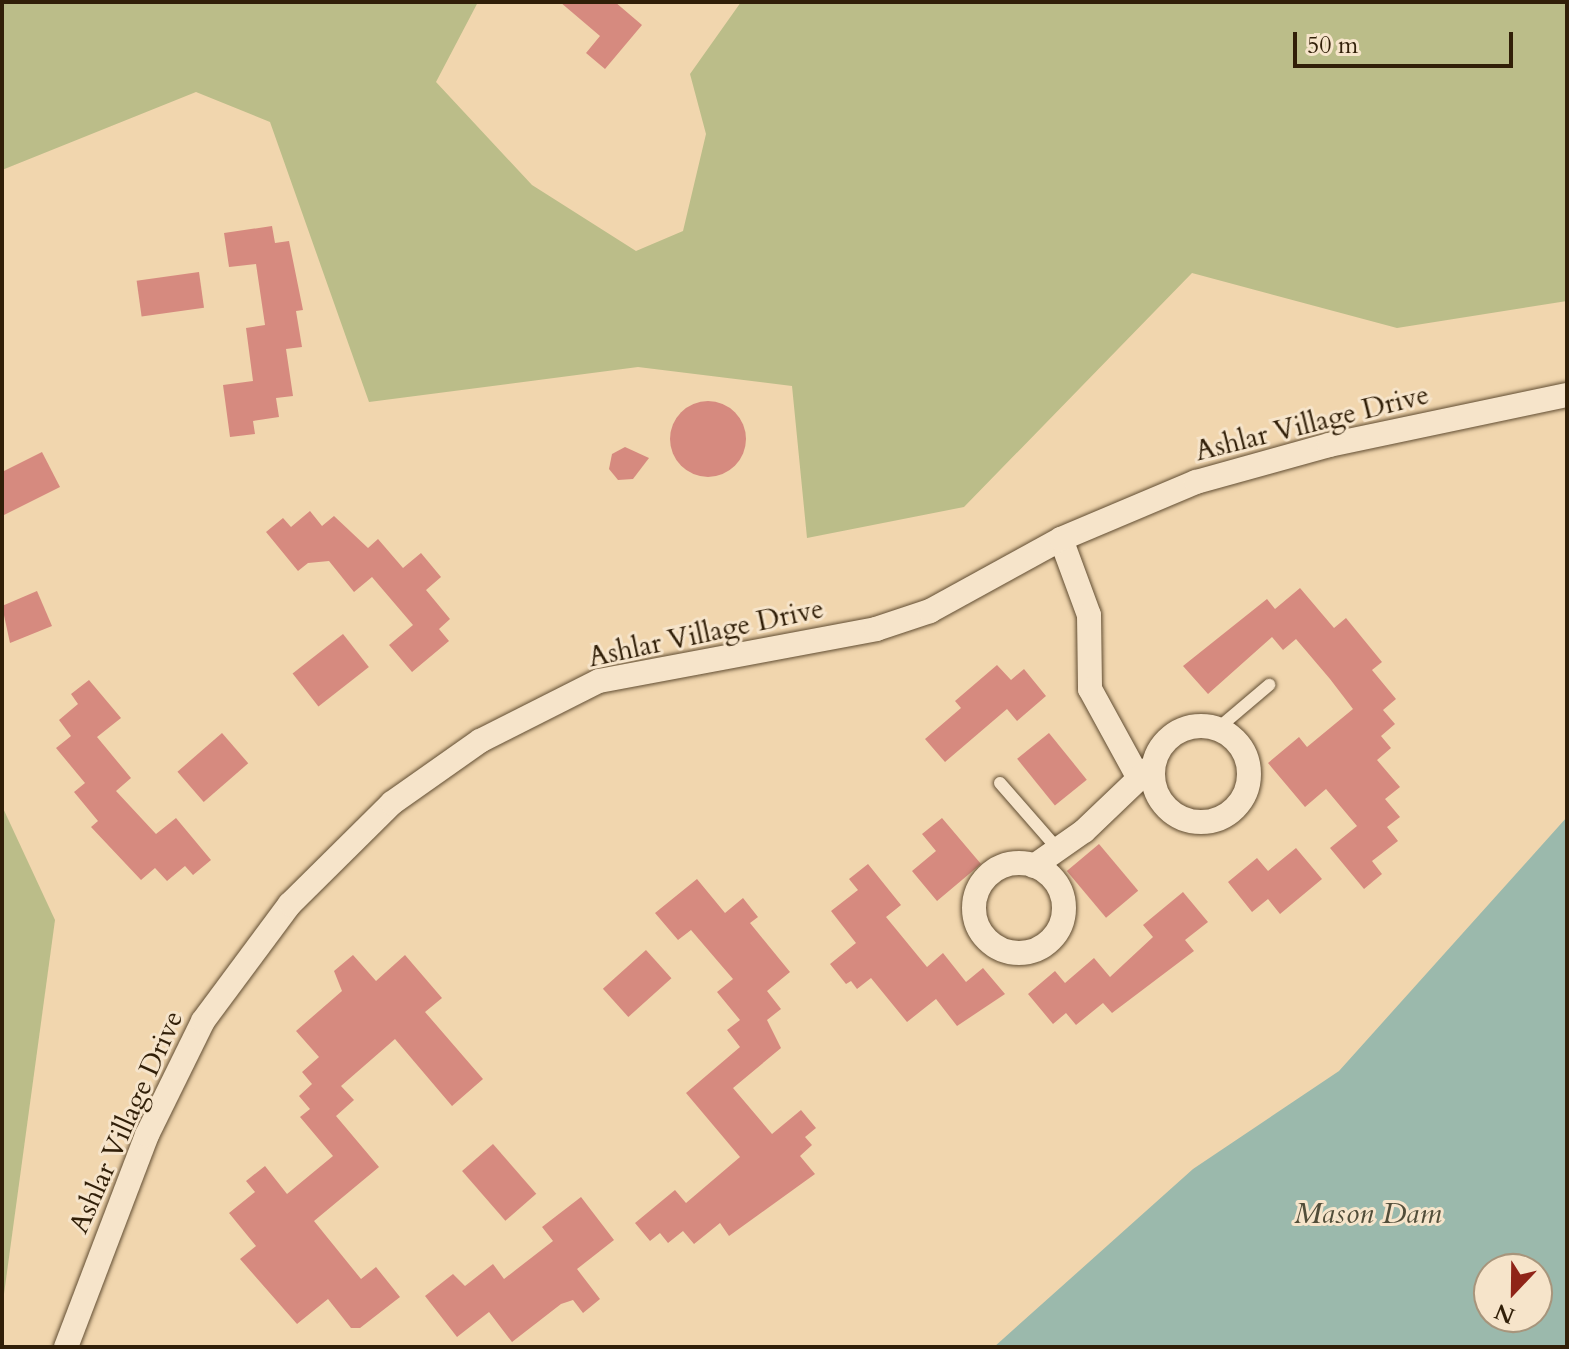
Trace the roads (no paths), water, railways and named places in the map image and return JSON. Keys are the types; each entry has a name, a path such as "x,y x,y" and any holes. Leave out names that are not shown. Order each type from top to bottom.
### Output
{"street":[{"name":"Ashlar Village Drive","path":"66,1347 147,1135 203,1021 290,904 392,803 480,741 599,681 876,629 930,611 1061,539 1196,482 1329,445 1567,395"},
{"path":"1034,866 1056,847 1084,831 1145,771 1177,732 1216,730 1236,742 1249,771 1247,788 1229,813 1200,823 1171,813 1145,771 1090,689 1089,615 1061,539"}],"lane":[{"path":"1216,730 1269,685"},
{"path":"1000,783 1056,847"}],"water":[{"name":"Mason Dam","path":"1567,817 1567,1347 994,1347 1193,1169 1339,1071"}]}
